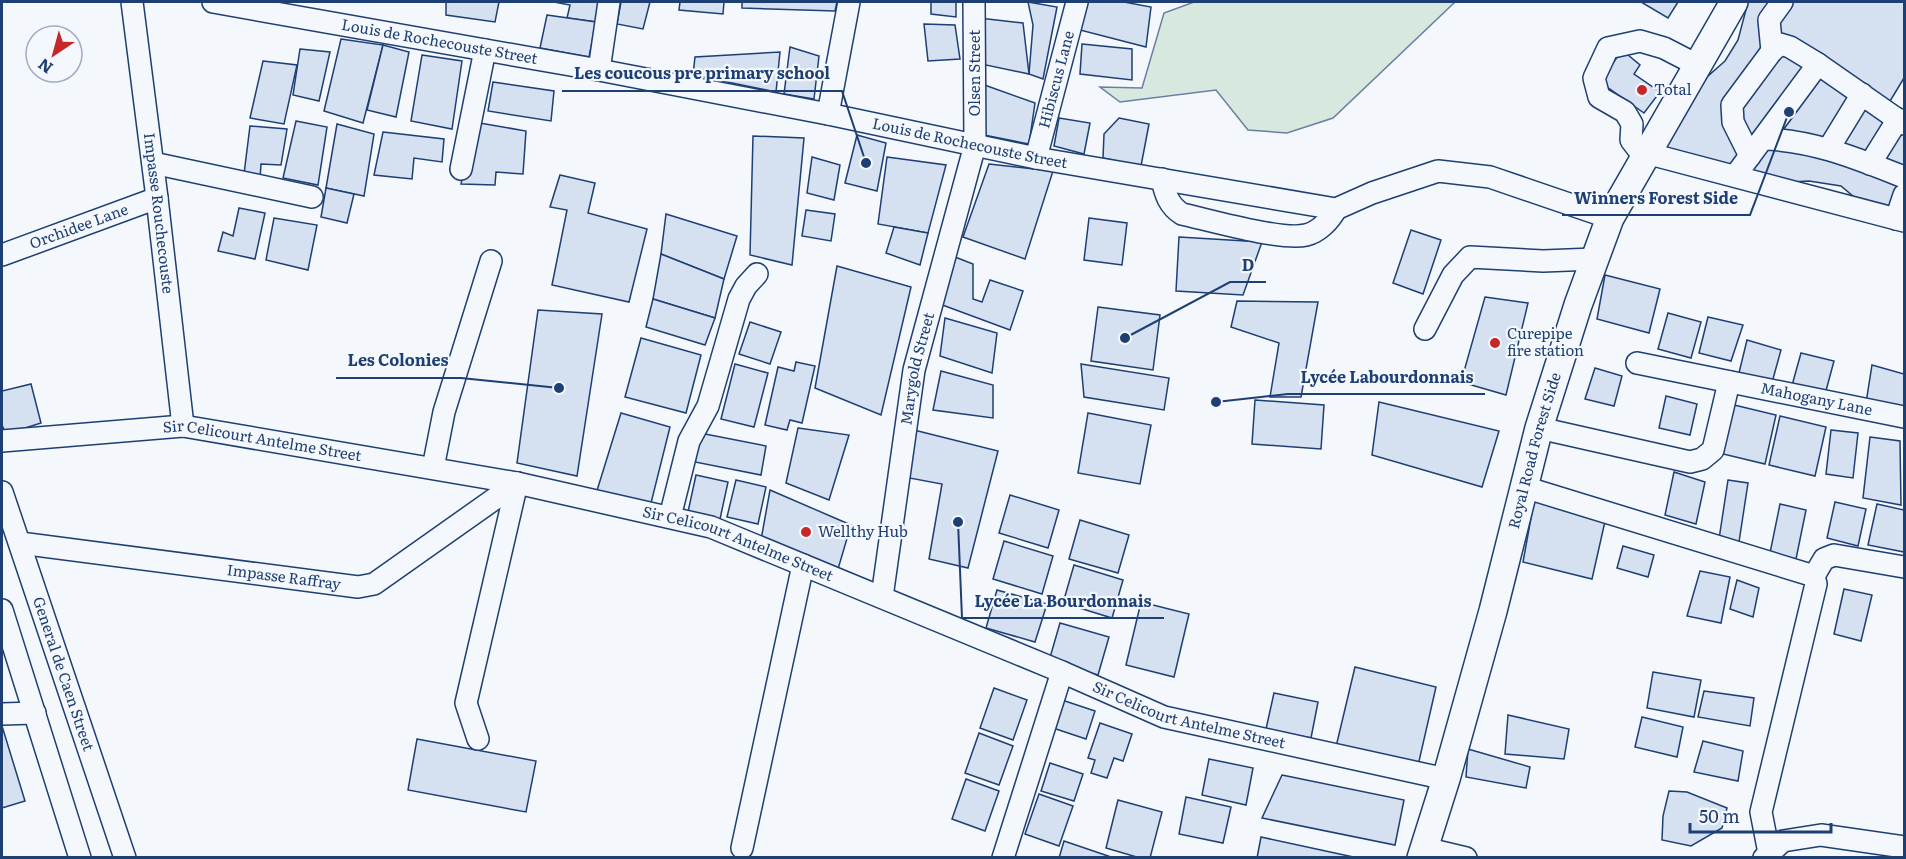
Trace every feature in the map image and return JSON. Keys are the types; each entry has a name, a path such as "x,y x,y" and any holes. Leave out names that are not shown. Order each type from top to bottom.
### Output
{"main road":[{"name":"Royal Road Forest Side","path":"1422,853 1446,778 1493,611 1539,428 1594,259 1610,218 1734,2"}],"street":[{"name":"Impasse Rouchecouste","path":"132,2 183,426"},
{"name":"Louis de Rochecouste Street","path":"213,2 279,7 485,50 828,114 1035,158 1336,208"},
{"path":"599,70 609,2"},
{"path":"828,114 849,2"},
{"name":"Olsen Street","path":"974,2 975,145"},
{"name":"Hibiscus Lane","path":"1035,158 1077,2"},
{"path":"1772,51 1769,20 1782,2"},
{"path":"1697,65 1664,48 1640,41 1608,48 1594,78 1599,97 1625,112 1632,124 1631,140 1645,155 1735,176 1900,220 1905,195"},
{"path":"1750,156 1733,122 1732,105 1772,51 1780,44 1790,47 1818,64 1901,122 1870,164"},
{"path":"461,169 485,50"},
{"path":"1735,176 1818,64"},
{"path":"1829,148 1862,94"},
{"path":"1763,139 1777,139 1829,148 1905,177"},
{"name":"Marygold Street","path":"882,597 914,370 975,145"},
{"path":"153,162 312,197"},
{"path":"1162,179 1166,196 1175,210 1182,214 1283,235 1306,235 1325,225 1336,208 1372,193 1438,171 1490,177 1610,218"},
{"name":"Orchidee Lane","path":"2,255 157,198"},
{"path":"1425,329 1453,275 1470,256 1543,261 1594,259"},
{"path":"433,468 444,412 492,261"},
{"path":"670,517 689,441 708,406 739,299 746,286 757,274"},
{"name":"Mahogany Lane","path":"1637,363 1905,417"},
{"path":"1539,428 1690,462 1702,459 1713,450 1729,382"},
{"name":"Sir Celicourt Antelme Street","path":"2,441 183,426 517,483 670,517 711,527 1062,672 1164,717 1446,778"},
{"path":"478,739 466,703 517,483"},
{"name":"Impasse Raffray","path":"20,543 358,587 374,584 517,483"},
{"path":"1524,487 1814,576"},
{"name":"General de Caen Street","path":"2,492 125,858"},
{"path":"1766,855 1761,812 1816,584 1814,576 1824,559 1834,555 1905,567"},
{"path":"742,848 803,565"},
{"path":"4,623 35,713 80,858"},
{"path":"1004,858 1062,672"},
{"path":"2,714 35,713"},
{"path":"1766,855 1783,841 1821,835 1905,847"},
{"path":"1422,853 1466,858"}],"shaded area":[{"path":"1194,2 1455,2 1333,118 1287,133 1248,130 1216,90 1120,102 1100,87 1142,88 1164,13"}],"building":[{"path":"446,2 499,2 495,22 446,15"},
{"path":"554,2 599,2 596,22 567,18 570,5"},
{"path":"621,2 650,2 643,29 617,24"},
{"path":"680,2 724,2 723,14 679,10"},
{"path":"742,2 837,2 835,11 742,8"},
{"path":"931,2 956,2 956,17 931,14"},
{"path":"1028,2 1057,7 1043,79 1029,74 1033,25"},
{"path":"1084,2 1124,2 1151,7 1146,47 1080,30"},
{"path":"1641,2 1678,2 1668,18"},
{"path":"1748,2 1904,2 1904,78 1887,106 1904,117 1904,215 1860,202 1841,186 1809,181 1773,183 1660,152 1699,84 1725,61 1738,40"},
{"path":"547,15 596,22 589,57 540,48"},
{"path":"979,18 1023,23 1029,74 981,64"},
{"path":"924,24 955,25 960,59 928,61"},
{"path":"341,39 383,45 363,123 324,111"},
{"path":"1082,44 1132,49 1132,80 1080,74"},
{"path":"383,45 409,52 396,117 367,110"},
{"path":"790,47 819,56 814,99 784,94"},
{"path":"300,49 330,52 319,101 293,95"},
{"path":"1622,50 1640,65 1634,74 1660,92 1644,113 1600,82"},
{"path":"780,52 776,92 693,75 695,57"},
{"path":"422,55 462,61 452,129 411,121"},
{"path":"263,61 297,65 284,124 250,118"},
{"path":"493,82 554,91 551,121 488,111"},
{"path":"979,83 1035,103 1029,144 984,135"},
{"path":"1059,118 1090,123 1084,154 1054,146"},
{"path":"1119,118 1149,124 1141,166 1103,158 1104,134"},
{"path":"296,121 327,127 318,185 283,178"},
{"path":"474,122 526,131 523,174 496,172 495,185 461,184"},
{"path":"337,124 374,134 364,196 326,188"},
{"path":"250,126 287,129 281,165 261,164 260,179 244,174"},
{"path":"383,132 444,139 442,162 414,158 412,179 374,175"},
{"path":"857,135 886,143 877,191 845,183"},
{"path":"753,136 804,138 792,265 750,255"},
{"path":"812,157 840,165 834,200 807,193"},
{"path":"887,157 946,165 928,233 878,224"},
{"path":"989,164 1053,171 1025,259 963,237"},
{"path":"560,175 595,183 588,213 647,229 629,302 552,285 567,210 550,207"},
{"path":"326,188 354,194 347,223 321,217"},
{"path":"239,208 265,213 255,259 218,251 223,232 233,236"},
{"path":"806,210 835,214 831,241 802,236"},
{"path":"666,214 737,236 724,279 661,254"},
{"path":"274,218 317,225 308,270 266,260"},
{"path":"1089,218 1127,223 1122,265 1084,260"},
{"path":"894,227 928,233 920,265 886,253"},
{"path":"1411,230 1441,240 1423,294 1393,283"},
{"path":"1179,237 1262,242 1243,295 1176,291"},
{"path":"661,254 724,279 715,318 653,299"},
{"path":"950,255 973,264 973,299 982,302 990,280 1023,291 1010,330 937,303"},
{"path":"837,266 911,287 881,415 815,388"},
{"path":"1605,275 1660,289 1649,333 1597,319"},
{"name":"Curepipe fire station","path":"1485,297 1528,303 1506,395 1461,382"},
{"path":"653,299 715,318 705,345 646,327"},
{"path":"1237,301 1318,302 1301,397 1270,397 1279,343 1231,327"},
{"path":"1098,307 1160,315 1153,370 1091,361"},
{"path":"538,310 602,314 577,476 517,463"},
{"path":"1668,313 1701,322 1691,358 1658,349"},
{"path":"1708,317 1743,325 1731,361 1699,353"},
{"path":"945,318 997,333 992,373 940,356"},
{"path":"750,322 781,332 770,364 739,354"},
{"path":"641,338 701,355 686,413 625,397"},
{"path":"1747,340 1781,350 1771,386 1738,377"},
{"path":"1801,353 1834,361 1824,398 1791,389"},
{"path":"796,362 815,366 802,423 790,420 787,430 765,425 778,367 794,371"},
{"path":"735,364 768,373 754,427 721,419"},
{"path":"1081,364 1169,378 1164,410 1084,397"},
{"path":"1872,365 1904,374 1904,413 1866,403"},
{"path":"1595,368 1622,376 1614,406 1585,399"},
{"path":"941,371 993,385 993,418 933,410"},
{"path":"31,384 41,423 6,434 2,425 2,391"},
{"path":"1666,396 1697,404 1690,435 1659,428"},
{"path":"1255,400 1324,405 1321,449 1252,444"},
{"path":"1379,402 1499,431 1482,487 1372,455"},
{"path":"1730,404 1776,415 1765,464 1719,453"},
{"path":"621,413 670,427 649,511 595,497"},
{"path":"1088,413 1151,425 1140,484 1078,473"},
{"path":"1780,416 1826,427 1815,476 1769,465"},
{"path":"798,428 849,435 829,500 786,483"},
{"path":"910,429 998,451 968,568 929,559 942,484 904,477"},
{"path":"1831,430 1858,433 1853,478 1826,474"},
{"path":"700,433 766,446 761,475 695,462"},
{"path":"1870,437 1900,441 1901,505 1863,498"},
{"path":"1674,472 1705,482 1696,524 1665,515"},
{"path":"696,475 728,482 720,519 688,512"},
{"path":"736,480 766,487 758,524 727,517"},
{"path":"1728,480 1748,483 1739,542 1719,539"},
{"name":"Wellthy Hub","path":"770,490 851,525 838,569 761,540"},
{"path":"1010,495 1059,510 1048,548 999,533"},
{"path":"1535,496 1606,517 1592,579 1523,562"},
{"path":"1835,502 1866,509 1858,546 1827,538"},
{"path":"1780,504 1806,510 1796,559 1770,553"},
{"path":"1877,504 1904,510 1904,552 1868,545"},
{"path":"1080,520 1129,535 1118,573 1069,559"},
{"path":"1004,541 1053,556 1042,594 993,579"},
{"path":"1623,546 1654,555 1648,577 1617,568"},
{"path":"1074,565 1123,580 1112,618 1063,603"},
{"path":"1700,571 1730,577 1721,623 1687,616"},
{"path":"1737,580 1759,588 1753,617 1730,609"},
{"path":"1844,589 1872,595 1861,641 1834,634"},
{"path":"997,590 1047,604 1035,642 986,628"},
{"path":"1141,602 1189,614 1174,677 1126,665"},
{"path":"1060,623 1109,637 1098,675 1049,661"},
{"path":"1355,667 1436,687 1417,770 1335,751"},
{"path":"1653,672 1701,680 1694,717 1647,708"},
{"path":"994,688 1027,700 1013,740 980,728"},
{"path":"1704,691 1754,698 1750,726 1698,717"},
{"path":"1274,693 1318,702 1311,738 1266,729"},
{"path":"1062,700 1095,711 1086,739 1053,728"},
{"path":"1508,715 1569,729 1564,759 1505,754"},
{"path":"1642,717 1683,727 1677,757 1635,747"},
{"path":"1100,723 1132,734 1123,761 1114,758 1107,778 1091,773 1095,760 1088,758"},
{"path":"2,726 25,801 2,808"},
{"path":"979,733 1013,746 999,785 965,773"},
{"path":"417,739 536,761 526,812 408,790"},
{"path":"1703,741 1743,751 1738,781 1694,772"},
{"path":"1468,749 1530,767 1526,788 1466,777"},
{"path":"1209,759 1253,768 1246,805 1202,795"},
{"path":"1050,763 1083,774 1074,801 1041,791"},
{"path":"1282,775 1404,800 1395,845 1262,818"},
{"path":"966,779 999,791 985,831 952,819"},
{"path":"1669,791 1687,792 1727,808 1722,828 1691,846 1662,840 1663,816"},
{"path":"1039,794 1073,806 1059,846 1025,834"},
{"path":"1186,797 1231,807 1223,843 1179,834"},
{"path":"1118,800 1162,812 1150,858 1140,858 1106,848"},
{"path":"1261,837 1358,858 1257,858"},
{"path":"1064,841 1114,858 1059,858"}],"place":[{"name":"Total","path":"1642,90"},
{"name":"Winners Forest Side","path":"1789,112"},
{"name":"Les coucous pre primary school","path":"866,163"},
{"name":"D","path":"1125,338"},
{"name":"Curepipe fire station","path":"1495,343"},
{"name":"Les Colonies","path":"559,388"},
{"name":"Lycée Labourdonnais","path":"1216,402"},
{"name":"Lycée La Bourdonnais","path":"958,522"},
{"name":"Wellthy Hub","path":"806,532"}]}
